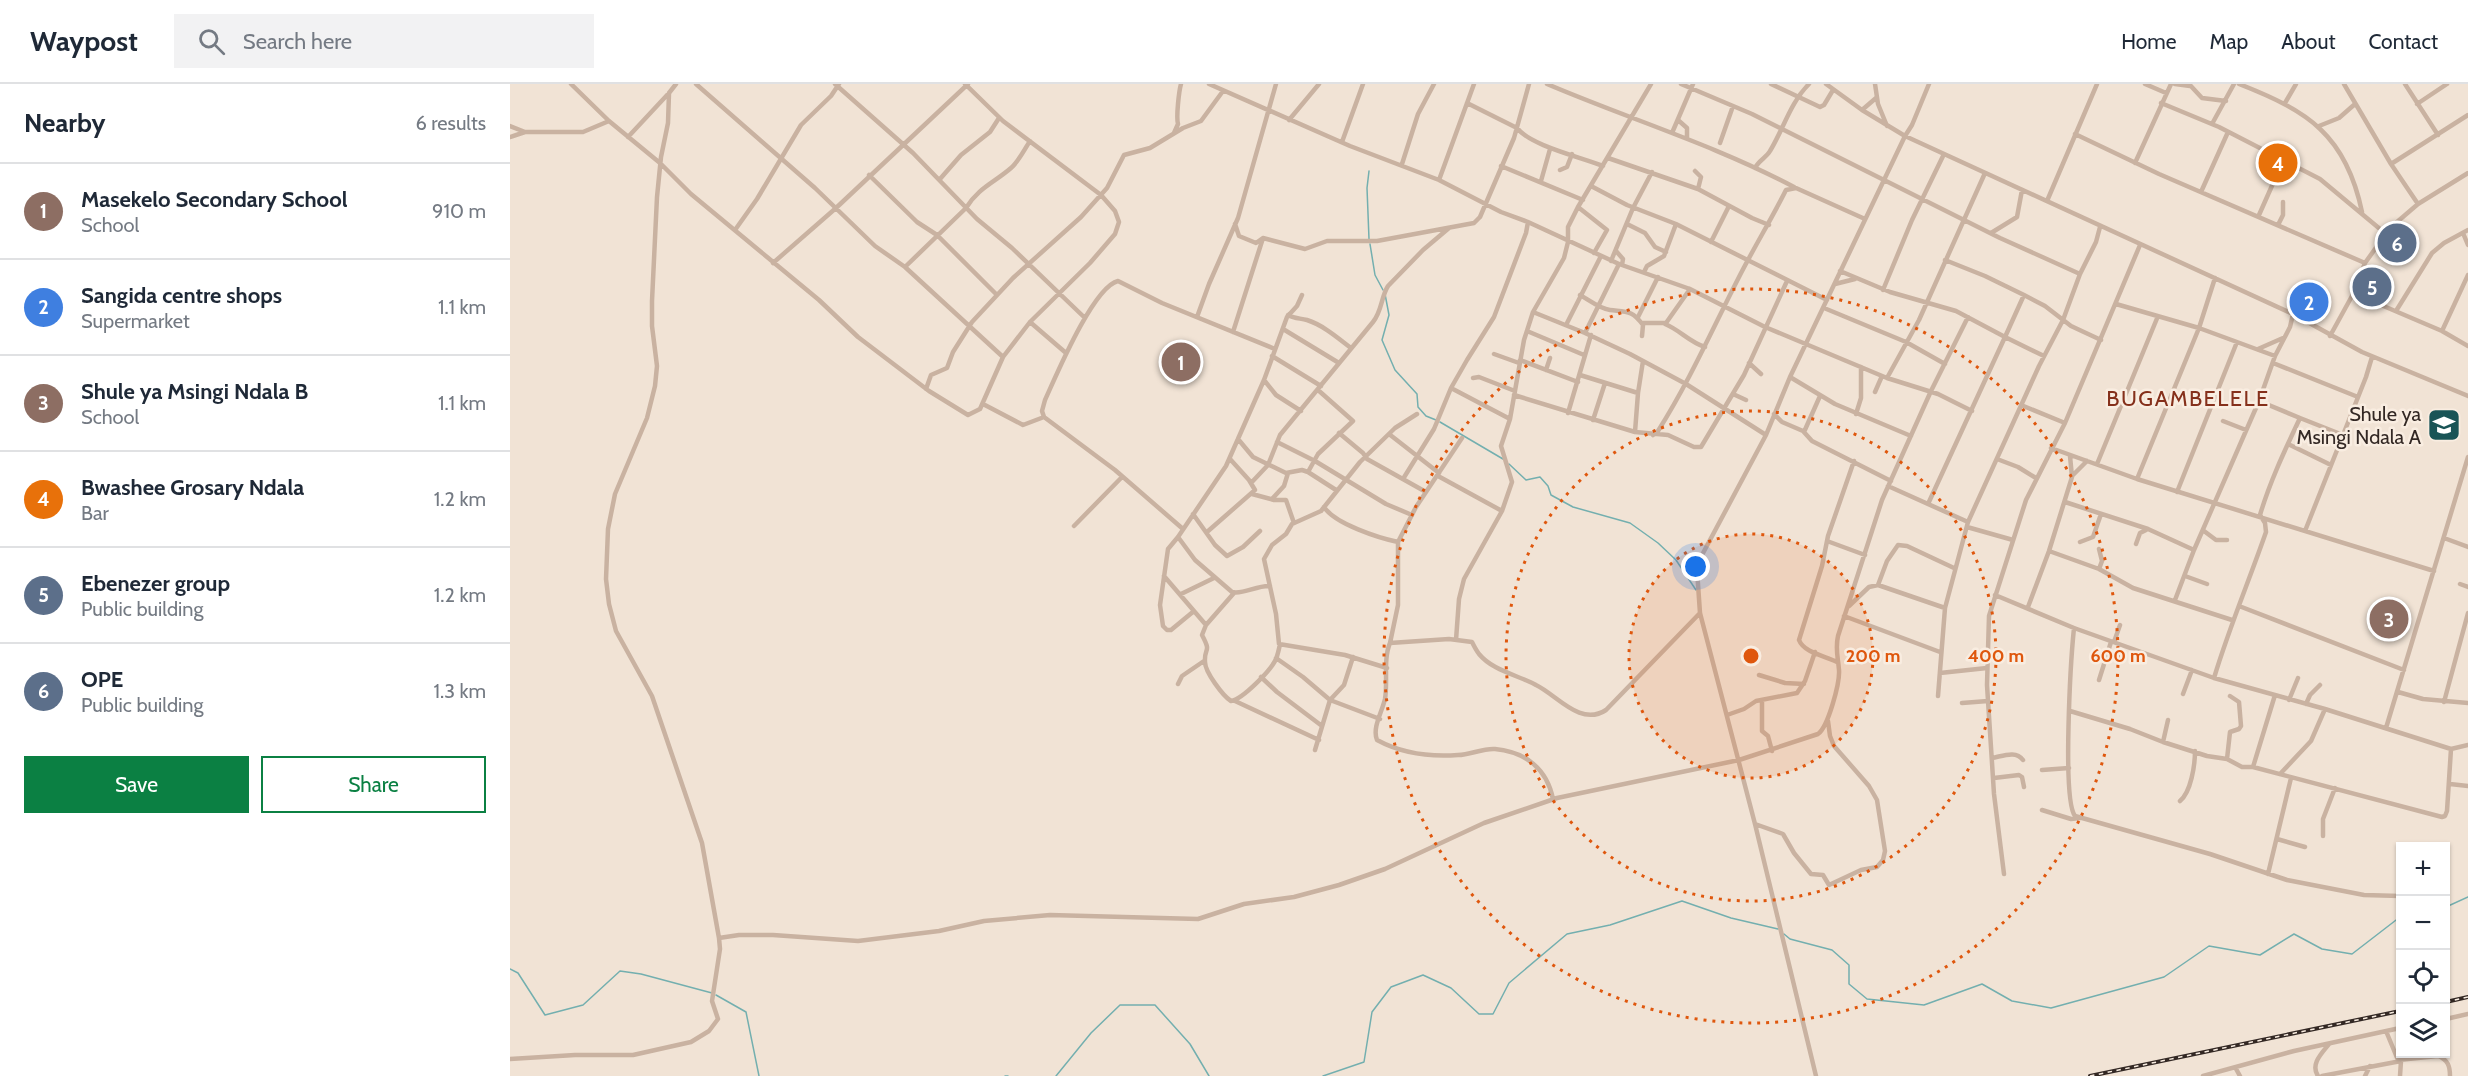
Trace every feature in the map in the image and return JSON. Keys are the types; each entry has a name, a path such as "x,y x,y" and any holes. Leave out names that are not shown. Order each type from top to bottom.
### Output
{"street":[{"path":"571,84 609,121 660,163 690,194 735,230 773,263 819,300 858,337 926,389 968,415 977,412 983,404 1003,357 1030,322 1090,263 1117,230 1118,216 1101,195 999,118 966,84 836,208 773,263"},
{"path":"628,136 676,84"},
{"path":"696,84 782,158 875,246 905,267 1003,357"},
{"path":"1173,135 1178,124 1175,117 1180,101 1178,93 1181,84"},
{"path":"1209,84 1368,154 1402,164 1439,180 1620,265 1690,289 1765,327 1861,368 1931,392 1972,411"},
{"path":"1197,317 1235,224 1276,84"},
{"path":"1289,120 1319,84"},
{"path":"1342,142 1363,84"},
{"path":"1402,164 1418,114 1434,84"},
{"path":"1439,180 1474,84"},
{"path":"1263,238 1305,249 1327,241 1377,241 1476,222 1518,128 1529,84"},
{"path":"1547,84 1629,118 1687,137 1865,219"},
{"path":"1456,640 1459,599 1464,579 1502,511 1512,482 1502,449 1510,419 1519,362 1533,312 1564,258 1568,242 1568,227 1578,207 1651,84"},
{"path":"1681,84 1693,86 1964,220 2080,274"},
{"path":"1771,84 1821,107 1833,90"},
{"path":"1755,168 1760,159 1770,152 1798,97 1809,84"},
{"path":"1826,84 1862,110 1905,136 2293,314 2372,357 2468,396"},
{"path":"1875,84 1876,98 1887,126"},
{"path":"1816,1076 1739,760 1700,613 1697,575 1700,561 1766,435 1790,377 1912,125 1929,84"},
{"path":"2047,201 2097,84"},
{"path":"2145,84 2166,93"},
{"path":"2135,163 2161,103 2173,84 2190,85 2202,98 2226,101"},
{"path":"2212,124 2236,84 2285,103 2319,126 2337,148 2357,186 2362,213"},
{"path":"2285,103 2296,84"},
{"path":"2344,84 2391,164 2418,204"},
{"path":"2404,84 2438,135"},
{"path":"2417,104 2447,84"},
{"path":"735,230 757,200 801,125 837,85 940,179 966,208 1085,318"},
{"path":"1672,133 1693,86"},
{"path":"926,389 930,375 947,368 953,352 970,325 997,295 1072,226 1101,195 1124,155 1150,148 1186,126 1202,120 1223,91"},
{"path":"510,1059 575,1055 626,1056 685,1044 702,1036 718,1019 712,1001 719,960 719,938 702,843 652,696 616,631 607,592 606,541 613,505 623,473 647,418 655,386 657,366 653,347 652,301 660,163 668,126 669,93"},
{"path":"1862,110 1876,98"},
{"path":"1467,103 1518,128 1523,134 1550,149 1572,154 1603,166"},
{"path":"2161,103 2212,124 2320,179 2386,234"},
{"path":"2319,126 2339,118 2355,104"},
{"path":"1720,143 1733,106"},
{"path":"2391,164 2468,116"},
{"path":"940,179 961,155 990,132 999,118"},
{"path":"1678,120 1687,128 1687,137"},
{"path":"510,137 525,132 584,132 609,121"},
{"path":"510,126 525,132"},
{"path":"2200,192 2228,132"},
{"path":"2075,134 2200,192 2259,215 2365,263"},
{"path":"905,267 966,208 989,182 1013,166 1030,141"},
{"path":"1541,181 1550,149"},
{"path":"1560,170 1567,167 1572,154"},
{"path":"1883,290 1944,154"},
{"path":"1608,158 1698,189 1769,225"},
{"path":"2259,215 2283,161"},
{"path":"1501,166 1584,200"},
{"path":"1695,171 1701,177 1698,189"},
{"path":"1611,261 1633,208 1652,172"},
{"path":"1875,392 1919,320 1985,173"},
{"path":"869,175 917,222 937,236 997,295"},
{"path":"2330,336 2353,293 2365,263 2386,234 2418,204 2466,175 2468,182"},
{"path":"1653,435 1658,431 1686,384 1746,261 1769,225 1786,190 1783,181"},
{"path":"1591,186 1633,208 1676,224 1827,300"},
{"path":"1786,190 1796,188"},
{"path":"1991,233 2017,217 2022,190"},
{"path":"2278,225 2283,215 2283,202"},
{"path":"1711,242 1729,206"},
{"path":"1578,207 1607,231 1594,253"},
{"path":"1403,479 1434,429 1451,388 1498,307 1528,222"},
{"path":"1235,224 1240,237 1256,243 1263,238"},
{"path":"1627,224 1645,233 1655,247 1666,252"},
{"path":"1644,272 1647,266 1660,259 1666,252 1676,224"},
{"path":"1251,483 1268,465 1277,442 1378,315 1388,286 1423,250 1451,227"},
{"path":"1555,235 1568,227"},
{"path":"1938,696 1945,608 1967,524 2044,356 2063,320 2080,274 2096,242 2100,227"},
{"path":"2396,311 2432,253 2444,243 2466,231 2468,245"},
{"path":"1233,332 1263,238"},
{"path":"2004,874 1988,701 1988,623 2013,540 2036,478 2065,423 2140,245"},
{"path":"1568,413 1580,375 1588,334 1598,305 1623,259 1616,251"},
{"path":"1566,325 1601,256"},
{"path":"1945,260 1985,276 2044,306 2063,320 2101,340"},
{"path":"2071,269 2086,263"},
{"path":"1840,271 1883,290 1956,311 2044,356"},
{"path":"2442,332 2468,275"},
{"path":"1640,320 1658,278"},
{"path":"2137,479 2199,328 2215,278"},
{"path":"1834,284 1855,279"},
{"path":"1183,529 1122,477 1044,417 1043,406 1066,353 1085,318 1111,285 1119,281 1162,303 1275,349"},
{"path":"1473,378 1479,377 1568,413 1635,432 1671,436 1694,447 1701,447 1733,394 1787,281"},
{"path":"1665,324 1690,289"},
{"path":"2353,293 2442,332 2468,346"},
{"path":"1194,611 1171,630 1163,628 1160,614 1167,550 1230,459 1264,380 1288,315 1297,306 1302,295"},
{"path":"1580,295 1610,310 1618,309 1632,313 1640,320 1643,327 1642,336"},
{"path":"1928,504 2024,296"},
{"path":"2116,304 2199,328 2275,356"},
{"path":"1824,308 1906,342 1945,364"},
{"path":"1533,312 1588,334 1643,361 1686,384 1766,435"},
{"path":"2175,600 2293,314"},
{"path":"1288,315 1297,319 1305,319 1326,329 1351,348"},
{"path":"719,938 739,935 773,935 858,941 939,931 984,921 1050,915 1198,919 1244,904 1321,891 1385,869 1484,823 1553,799 1590,789 1739,760 1818,734 1823,730 1828,718 1839,674 1835,652 1847,607 1889,484 1968,316"},
{"path":"2097,464 2158,316"},
{"path":"1640,320 1676,328 1687,340 1704,347"},
{"path":"1030,322 1066,353"},
{"path":"1283,329 1339,363"},
{"path":"1527,331 1584,355"},
{"path":"2258,349 2284,338"},
{"path":"2177,492 2237,342"},
{"path":"1494,354 1578,382"},
{"path":"1272,356 1320,388 1353,419 1318,454 1308,472"},
{"path":"2305,531 2372,357"},
{"path":"1546,370 1550,358"},
{"path":"1635,432 1643,361"},
{"path":"1749,363 1761,374"},
{"path":"2273,363 2358,397"},
{"path":"1857,414 1861,398 1861,368"},
{"path":"1580,375 1638,393"},
{"path":"1790,377 1820,396 1911,436"},
{"path":"1264,380 1276,395 1301,411"},
{"path":"1593,420 1605,383"},
{"path":"1451,388 1510,419"},
{"path":"1733,394 1746,400"},
{"path":"1804,432 1820,396"},
{"path":"2259,401 2343,435"},
{"path":"983,404 1023,425 1044,417"},
{"path":"2021,405 2065,423"},
{"path":"1235,701 1261,677 1276,658 1280,644 1264,564 1265,555 1272,544 1286,534 1294,523 1321,511 1365,457 1389,434 1417,414"},
{"path":"1774,414 1788,425 1804,432 1812,441 1854,461 1889,484 1967,524 2013,540"},
{"path":"2266,528 2259,515 2270,484 2300,418"},
{"path":"2223,421 2246,430"},
{"path":"1339,433 1365,457 1426,492"},
{"path":"1389,434 1417,455 1438,475 1502,511"},
{"path":"1462,438 1426,492 1398,542 1398,605 1390,644 1385,694 1375,732 1376,740 1403,750 1459,755 1493,749 1520,757 1545,774 1553,799"},
{"path":"1238,439 1252,457 1288,473 1301,470 1308,472 1336,490"},
{"path":"1277,442 1315,461 1386,504 1412,515"},
{"path":"2288,444 2331,465"},
{"path":"2051,448 2177,492 2259,515 2434,571"},
{"path":"2028,607 2049,551 2072,477 2070,456"},
{"path":"2386,728 2468,457"},
{"path":"1207,532 1255,489 1230,459"},
{"path":"1997,459 2018,467 2036,478"},
{"path":"1837,662 1802,645 1799,640 1822,566 1827,541 1854,461"},
{"path":"2072,477 2087,461"},
{"path":"1272,499 1283,488 1288,473"},
{"path":"1074,526 1122,477"},
{"path":"1252,494 1286,501 1294,523"},
{"path":"2065,502 2148,529 2194,550"},
{"path":"1324,507 1332,516 1369,535 1398,542"},
{"path":"1193,514 1215,545 1229,556 1260,531"},
{"path":"2080,542 2093,537 2101,514"},
{"path":"2214,678 2232,620 2266,528 2272,521"},
{"path":"2136,544 2142,532 2148,529"},
{"path":"2204,531 2216,540 2227,540"},
{"path":"1178,537 1195,560 1234,593"},
{"path":"2444,538 2468,547"},
{"path":"1827,541 1865,555"},
{"path":"1878,585 1887,561 1898,545 1907,546 1954,568"},
{"path":"2099,549 2102,561 2099,569"},
{"path":"2049,551 2099,569 2133,588 2232,620"},
{"path":"1164,576 1206,625"},
{"path":"2185,576 2207,584"},
{"path":"1181,594 1214,578"},
{"path":"2460,584 2468,587"},
{"path":"1847,607 1869,586 1878,585 1945,608"},
{"path":"1269,586 1257,586 1234,593 1206,625 1202,634 1208,647 1206,666 1226,698 1318,740"},
{"path":"1995,595 2074,628 2214,678 2325,709 2451,749 2468,745"},
{"path":"2239,606 2404,670"},
{"path":"1390,644 1456,640 1472,642 1479,653 1495,666 1536,685 1571,709 1594,715 1606,710 1700,613"},
{"path":"2444,702 2467,625 2468,613"},
{"path":"1845,616 1940,652"},
{"path":"2099,680 2112,642 2121,625"},
{"path":"2074,628 2069,768 2073,814 2080,818 2210,854 2268,874 2354,893 2396,896"},
{"path":"1280,644 1353,657 1387,668"},
{"path":"1727,715 1762,700 1795,694 1804,684 1815,652"},
{"path":"1315,750 1330,700 1344,685 1353,657"},
{"path":"1276,658 1303,676 1318,692 1330,700 1380,719"},
{"path":"1178,684 1182,676 1205,660"},
{"path":"1940,673 1987,668"},
{"path":"2183,694 2192,670"},
{"path":"1759,675 1785,683 1804,684"},
{"path":"1261,677 1276,692 1322,726"},
{"path":"2289,700 2298,678"},
{"path":"2306,704 2310,695 2320,686"},
{"path":"2398,692 2444,702 2468,703"},
{"path":"2253,767 2275,695"},
{"path":"2227,759 2230,732 2241,726 2239,702 2230,696"},
{"path":"1762,700 1762,731 1768,736 1772,751"},
{"path":"1962,703 1988,701"},
{"path":"2280,774 2311,741 2325,709"},
{"path":"2070,711 2130,729 2163,742 2227,759 2242,767 2253,767 2442,817 2448,811 2451,749"},
{"path":"1755,824 1783,834 1794,853 1811,874 1823,875 1829,885 1861,870 1873,869 1882,862 1885,851 1878,804 1869,786 1834,746 1830,736 1828,718"},
{"path":"2163,742 2168,720"},
{"path":"2180,801 2184,798 2187,788 2195,751"},
{"path":"1992,758 2014,754 2023,760"},
{"path":"2042,770 2069,768"},
{"path":"1994,778 2020,775 2024,787"},
{"path":"2268,874 2291,778"},
{"path":"2450,784 2468,786"},
{"path":"2324,836 2324,819 2335,788"},
{"path":"2042,810 2070,819 2080,818"},
{"path":"2277,839 2306,847"},
{"path":"2450,1017 2468,1014"},
{"path":"2203,1076 2235,1066 2396,1029"},
{"path":"2386,1031 2394,1053 2401,1061 2400,1076"},
{"path":"2329,1044 2315,1065 2314,1070 2322,1076 2438,1056 2449,1065 2450,1076"},
{"path":"2235,1066 2240,1076"},
{"path":"2365,1076 2370,1066"},
{"path":"2222,1076 2225,1070"}],"waterway":[{"path":"1369,171 1367,188 1369,239"},
{"path":"1370,244 1375,275 1383,290"},
{"path":"1385,294 1389,315 1382,340 1395,370 1417,394 1418,407 1426,416 1436,420"},
{"path":"1440,422 1503,459"},
{"path":"1509,464 1526,480 1540,477 1548,486 1551,495 1573,507 1630,523 1658,543 1676,560 1696,590"},
{"path":"2450,905 2468,897"},
{"path":"1323,1076 1364,1062 1372,1012 1391,987 1423,975 1451,988 1479,1014 1493,1014 1509,983 1567,934 1610,925 1682,901 1731,918 1778,929"},
{"path":"1784,934 1790,939 1832,950 1849,965 1849,984 1867,999 1924,1005 1982,984 2012,1001 2051,1008 2164,977 2209,946 2260,955 2294,934 2322,949 2352,954 2396,920"},
{"path":"510,969 518,973 545,1015 583,1005 620,971 641,974 712,993"},
{"path":"716,995 746,1012 759,1076"},
{"path":"1056,1076 1091,1033 1120,1005 1155,1005 1190,1044 1209,1076"}],"railway":[{"path":"2450,1001 2468,997"},
{"path":"2090,1076 2396,1012"}],"place":[{"name":"Bwashee Grosary Ndala","path":"2278,163"},
{"name":"OPE","path":"2397,243"},
{"name":"Ebenezer group","path":"2372,287"},
{"name":"Sangida centre shops","path":"2309,302"},
{"name":"Masekelo Secondary School","path":"1181,362"},
{"name":"Shule ya Msingi Ndala A","path":"2444,425"},
{"name":"Shule ya Msingi Ndala B","path":"2389,619"}],"district":[{"name":"BUGAMBELELE","path":"2188,398"}]}
